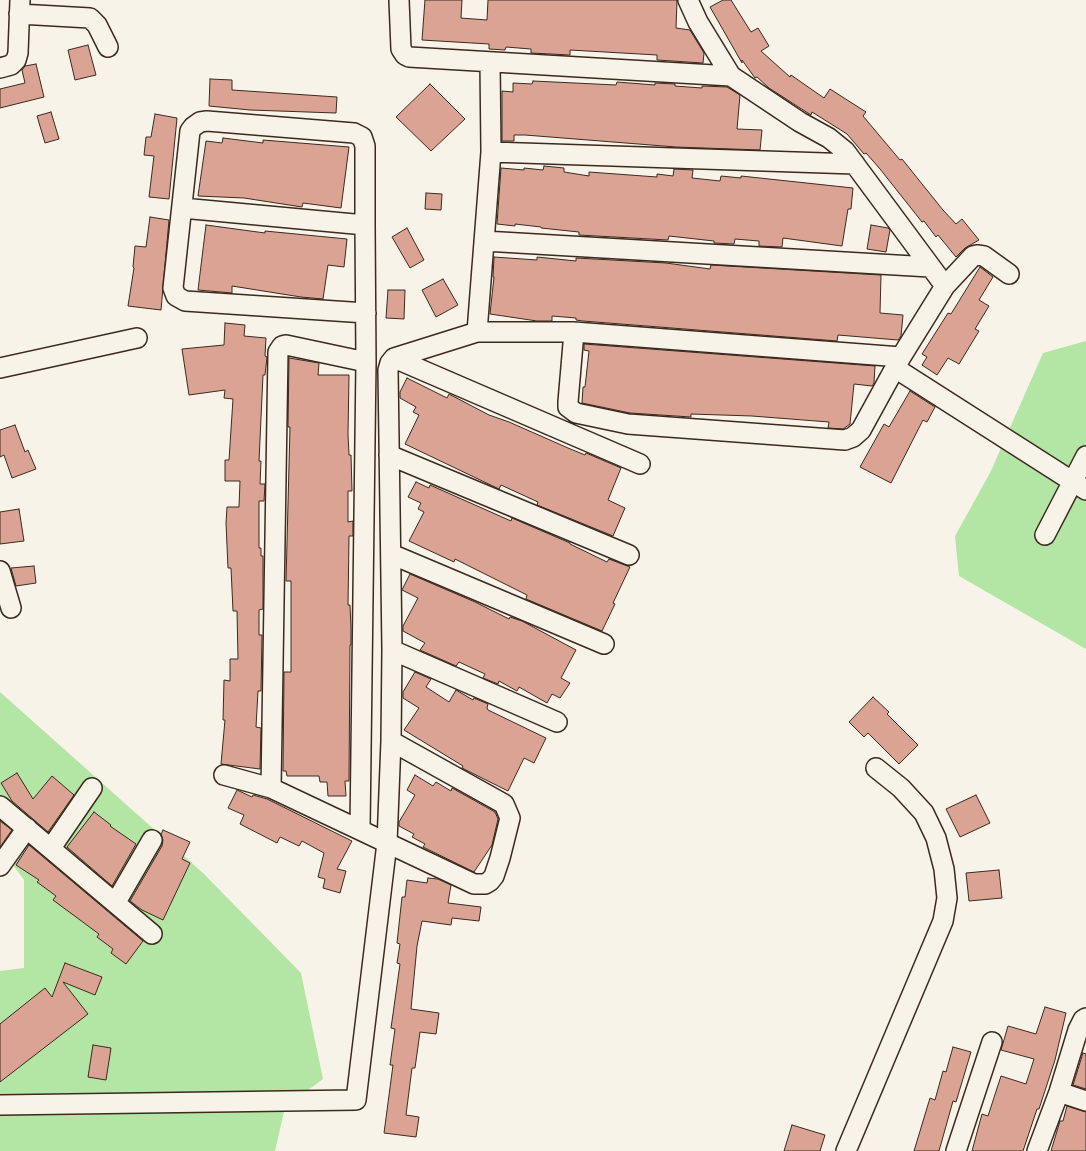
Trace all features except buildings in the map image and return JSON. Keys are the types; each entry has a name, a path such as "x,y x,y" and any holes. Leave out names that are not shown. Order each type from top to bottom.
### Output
{"street":[{"path":"399,0 401,49 405,56 413,58 731,76"},
{"path":"688,0 698,22 731,76 800,122 829,138 845,152 945,286"},
{"path":"0,68 11,65 16,60 18,54 20,7 90,18 97,25 108,47"},
{"path":"477,332 491,152 490,62"},
{"path":"0,1105 356,1100 372,835 365,146 362,137 354,133 200,122 192,127 190,131 173,288 176,296 185,301 366,312"},
{"path":"491,152 855,164"},
{"path":"182,208 365,225"},
{"path":"484,241 930,267"},
{"path":"574,332 568,407 576,413 628,424 845,440 853,437 861,430 898,362 945,286 973,256 984,256 1009,274"},
{"path":"372,835 392,741 388,366 394,358 477,332 574,332 898,362 1080,485"},
{"path":"0,368 136,338"},
{"path":"271,788 278,352 282,346 286,345 366,362"},
{"path":"394,358 640,464"},
{"path":"389,455 628,555"},
{"path":"1045,535 1080,485 1086,456"},
{"path":"390,554 604,644"},
{"path":"0,571 11,608"},
{"path":"392,650 557,722"},
{"path":"224,775 271,788 474,884 485,884 494,876 506,838 510,818 504,804 392,741"},
{"path":"846,1151 944,921 947,898 944,870 936,838 924,813 901,788 876,768"},
{"path":"51,848 92,788"},
{"path":"0,806 152,934"},
{"path":"0,866 27,828"},
{"path":"116,902 152,840"},
{"path":"1037,1151 1059,1092 1078,1030 1086,1018"},
{"path":"956,1151 992,1042"},
{"path":"1059,1092 1086,1101"}],"green space":[{"path":"1086,341 1086,649 959,576 955,536 990,473 1043,353"},
{"path":"0,692 203,873 301,973 323,1079 285,1107 275,1151 0,1151 0,971 24,968 24,880 0,847"}]}
